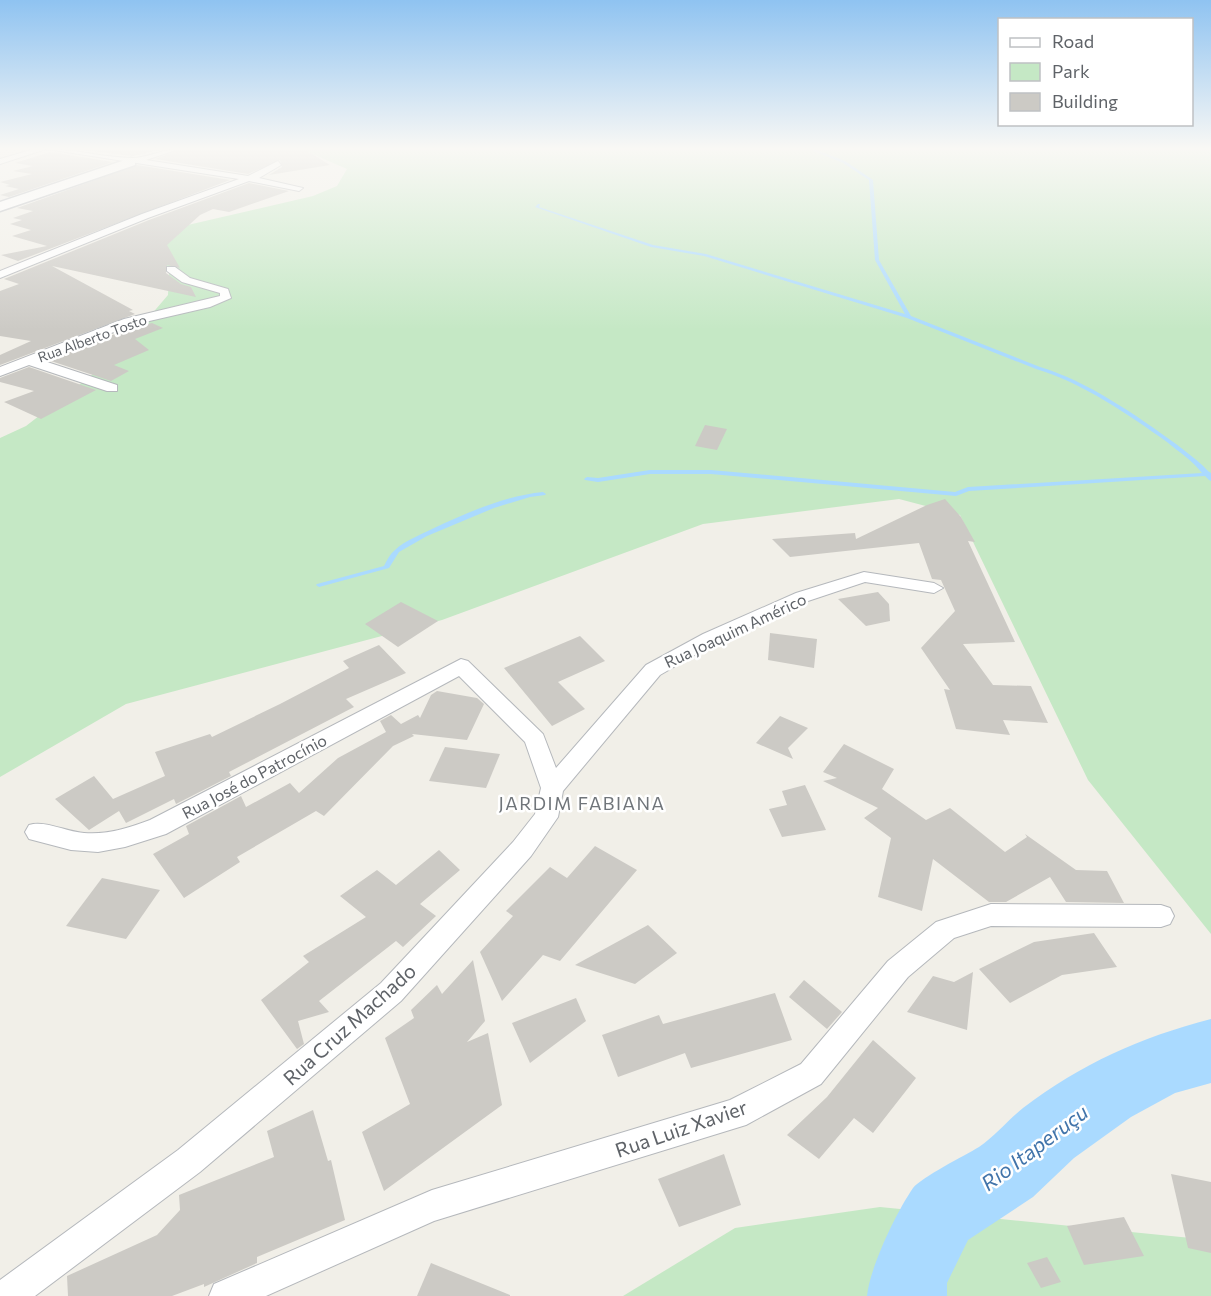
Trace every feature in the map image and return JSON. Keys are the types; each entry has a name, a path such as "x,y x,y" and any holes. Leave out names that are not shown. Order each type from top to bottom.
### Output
{"street":[{"path":"0,275 163,209"},
{"name":"Rua Alberto Tosto","path":"0,372 128,322 206,305 225,298 224,291 186,280 171,269"},
{"path":"30,361 112,387"},
{"name":"Rua Joaquim Américo","path":"552,788 653,670 710,638 802,597 864,577 883,578 934,588"},
{"name":"Rua José do Patrocínio","path":"37,832 69,842 110,843 158,827 460,666 535,739 552,788"},
{"name":"Rua Cruz Machado","path":"7,1296 189,1161 391,992 522,849 546,817 552,788"},
{"name":"Rua Luiz Xavier","path":"226,1296 432,1206 735,1114 811,1074 898,969 945,930 991,915 1161,916"}],"green space":[{"path":"255,209 1211,209 1211,934 1088,780 960,515 899,499 703,524 442,620 126,704 0,777 0,438 26,426 115,357 168,295 169,273 137,246 166,230"},
{"path":"880,1207 1211,1240 1211,1296 623,1296 735,1228"}],"building":[{"path":"25,209 153,209 18,261 1,255 47,246 12,236 31,230 10,224 22,220 13,218 33,211"},
{"path":"177,209 212,209 200,215 167,245 180,268 167,265 166,273 181,284 191,287 196,297 52,266 133,310 129,311 135,314 0,365 0,355 31,341 0,336 0,291 19,284 4,279"},
{"path":"216,209 236,209 229,212"},
{"path":"152,323 163,328 135,339 149,350 114,365 129,371 111,381 48,360 133,327"},
{"path":"29,367 96,390 41,419 4,402 34,391 0,382 0,378"},
{"path":"705,425 727,429 717,450 695,446"},
{"path":"945,499 961,517 975,542 968,541 1015,642 963,644 993,685 1031,686 1048,723 1003,720 1010,735 956,729 944,689 950,690 921,648 955,611 941,580 932,579 919,543 790,557 772,539 855,533 856,539 927,505"},
{"path":"878,592 889,604 890,621 866,626 838,599"},
{"path":"401,602 438,621 398,647 365,624"},
{"path":"770,633 817,639 814,668 768,660"},
{"path":"580,636 605,661 558,682 585,709 552,726 504,668"},
{"path":"379,645 406,673 346,699 354,707 229,772 231,776 176,804 174,799 126,823 119,811 89,830 55,799 94,776 113,799 165,776 155,752 210,734 212,737 349,668 343,661"},
{"path":"437,691 477,698 484,704 467,740 412,734 414,736 393,746 324,816 316,811 237,857 240,862 184,898 153,854 189,834 186,826 241,796 246,807 290,783 299,793 338,758 386,732 380,721 391,715 401,724 418,715 420,718 431,695"},
{"path":"780,716 808,728 788,748 793,759 756,743"},
{"path":"844,744 894,769 882,789 926,820 950,808 1005,852 1027,837 1025,834 1076,870 1107,871 1124,903 1066,902 1050,877 1006,902 989,902 933,859 922,911 878,897 891,838 864,818 878,808 823,781 837,778 823,772"},
{"path":"445,747 500,754 486,788 429,781"},
{"path":"805,785 826,830 782,837 769,809 787,805 782,791"},
{"path":"595,846 637,870 560,961 543,955 502,1001 480,952 513,916 506,911 550,867 567,878"},
{"path":"439,850 460,870 420,904 436,916 403,947 396,941 319,1001 329,1012 298,1021 304,1044 297,1049 261,1000 309,962 303,956 366,917 340,896 377,870 396,885"},
{"path":"102,878 160,890 126,939 66,926"},
{"path":"648,925 677,953 635,984 575,965"},
{"path":"1094,933 1117,967 1062,975 1010,1003 979,969 1034,942"},
{"path":"473,960 485,1021 467,1042 488,1033 502,1105 384,1191 362,1132 410,1104 385,1038 414,1018 411,1010 437,985 442,994"},
{"path":"973,972 967,1030 907,1012 933,976 954,982"},
{"path":"804,980 842,1012 827,1029 789,997"},
{"path":"775,993 792,1040 691,1068 685,1053 618,1077 602,1035 659,1015 663,1024"},
{"path":"576,998 586,1021 530,1063 512,1023"},
{"path":"873,1040 916,1078 873,1133 854,1118 819,1159 787,1135 827,1097"},
{"path":"313,1110 328,1161 331,1160 345,1220 257,1257 257,1263 204,1287 204,1284 172,1296 68,1296 67,1276 157,1235 180,1210 179,1195 274,1157 267,1131"},
{"path":"724,1154 741,1205 679,1227 658,1179"},
{"path":"1171,1174 1211,1182 1211,1253 1188,1248"},
{"path":"1124,1217 1144,1256 1084,1265 1067,1226"},
{"path":"1047,1257 1061,1282 1041,1288 1027,1263"},
{"path":"431,1263 510,1295 510,1296 417,1296"}],"waterway":[{"path":"544,209 652,246 705,255 909,317"},
{"path":"873,209 877,260 909,317"},
{"path":"909,317 1053,372 1102,397 1158,433 1207,474"},
{"path":"587,479 598,480 650,472 711,472 956,494 968,489 1207,474"},
{"path":"1207,474 1211,479"},
{"path":"319,585 387,567 397,551 425,535 491,507 530,495 543,494"},
{"name":"Rio Itaperuçu","path":"907,1296 908,1279 941,1213 1007,1171 1049,1133 1107,1093 1161,1064 1211,1051"}],"district":[{"name":"JARDIM FABIANA","path":"582,803"}]}
